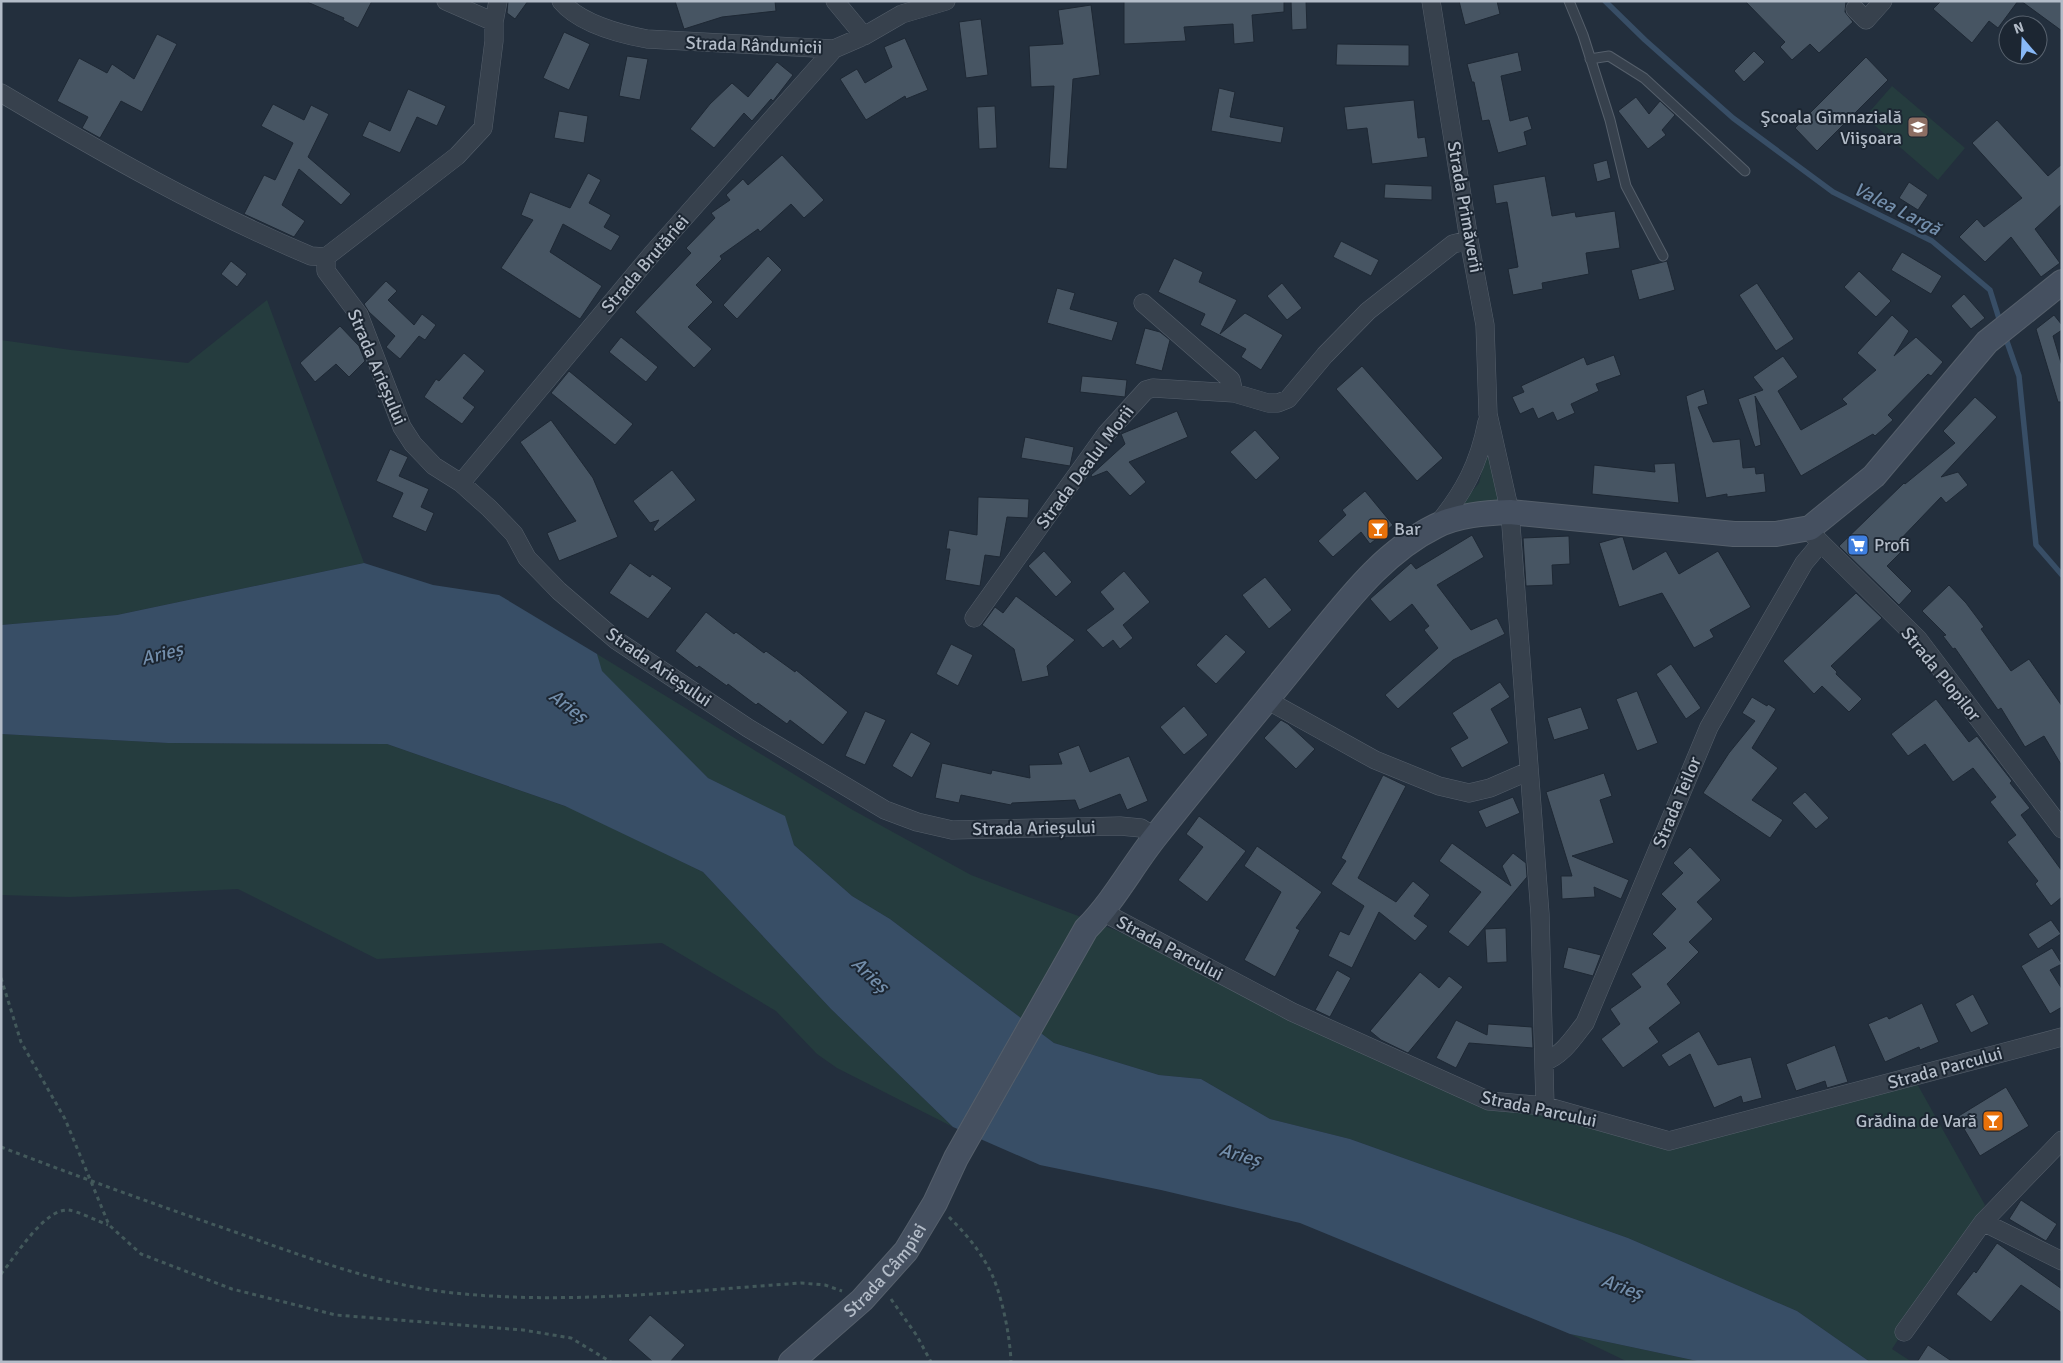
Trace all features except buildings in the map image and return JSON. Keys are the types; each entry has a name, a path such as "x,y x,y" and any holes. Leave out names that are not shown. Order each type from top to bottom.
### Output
{"main road":[{"path":"1815,536 1874,476 1987,342 2053,289"},
{"name":"Strada Câmpiei","path":"792,1362 862,1300 906,1251 935,1203 956,1158 1086,929 1103,912 1155,837 1267,700 1370,576 1397,552 1436,526 1462,517 1510,512 1734,534 1815,536"}],"street":[{"path":"446,1 494,22"},
{"path":"1,93 141,174 230,219 312,256 326,257 457,156 483,128 494,41 494,22 498,1"},
{"name":"Strada Rândunicii","path":"561,1 565,6 593,24 620,34 647,39 834,49 864,36 902,14 946,1"},
{"path":"835,1 864,36"},
{"name":"Strada Primăverii","path":"1431,1 1469,240 1486,325 1488,414"},
{"path":"1855,9 1866,20 1883,1"},
{"name":"Strada Brutăriei","path":"461,483 652,254 834,49"},
{"name":"Strada Dealul Morii","path":"974,618 1106,434 1146,390 1153,388 1234,393 1268,403 1278,403 1288,399 1324,355 1368,311 1453,244 1469,240"},
{"name":"Strada Arieșului","path":"326,257 326,271 359,315 402,427 413,444 434,466 461,483 514,534 527,558 559,590 616,640 748,728 886,810 916,822 952,830 1120,826 1140,828 1155,837"},
{"path":"1143,303 1231,380 1234,393"},
{"path":"1488,414 1510,512 1540,914 1545,1106"},
{"path":"1436,526 1456,502 1472,474 1483,445 1488,414"},
{"name":"Strada Plopilor","path":"1815,536 1918,639 2062,829"},
{"name":"Strada Teilor","path":"1544,1062 1552,1059 1566,1048 1585,1023 1709,727 1804,563 1815,536"},
{"path":"1267,700 1375,760 1439,786 1469,793 1490,788 1529,771"},
{"name":"Strada Parcului","path":"1103,912 1292,1012 1489,1101 1545,1106 1669,1141 2062,1037"},
{"path":"1904,1332 1983,1222 2062,1140"},
{"path":"1983,1222 2062,1261"}],"lane":[{"path":"1569,1 1583,35 1610,120 1626,186 1664,256"},
{"path":"1590,59 1609,56 1644,78 1745,171"}],"path":[{"path":"1,978 21,1042 65,1119 109,1226"},
{"path":"1,1147 92,1182 381,1281 453,1293 566,1298 801,1283 825,1285 862,1300"},
{"path":"935,1203 968,1235 989,1267 1003,1308 1012,1362"},
{"path":"1,1274 42,1222 57,1213 68,1210 109,1226 141,1254 232,1289 336,1316 523,1330 571,1338 611,1362"},
{"path":"880,1282 917,1336 930,1362"}],"green space":[{"path":"1892,86 1965,148 1938,180 1865,117"},
{"path":"267,300 364,563 117,615 1,625 1,340 188,363"},
{"path":"1488,445 1503,502 1457,510 1479,483"},
{"path":"597,654 851,809 971,875 1115,930 1484,1096 1667,1137 1911,1073 1985,1205 1892,1349 1912,1362 1870,1362 1797,1311 1628,1238 1350,1139 1270,1119 1201,1079 1159,1075 1054,1043 890,919 852,896 794,845 784,816 708,778 601,671"},
{"path":"1,734 168,743 387,744 573,809 703,872 831,1009 953,1127 837,1068 817,1054 776,1011 662,943 377,959 238,889 70,897 1,895"},
{"path":"1570,1334 1702,1362 1628,1362"}],"water":[{"name":"Arieș","path":"364,563 433,585 499,595 597,654 602,671 708,778 785,816 794,845 852,896 890,919 1054,1043 1159,1075 1201,1079 1270,1119 1350,1139 1628,1238 1797,1311 1870,1362 1702,1362 1570,1334 1300,1223 1161,1190 1040,1165 953,1127 831,1009 703,872 565,806 387,744 168,743 1,734 1,625 117,615"}],"waterway":[{"name":"Valea Largă","path":"1605,1 1645,40 1733,118 1833,192 1932,241 1990,290 2001,325"},
{"name":"Valea Largă","path":"2005,336 2019,376 2036,545 2062,575"}],"place":[{"name":"Şcoala Gimnazială Viişoara","path":"1918,127"},
{"name":"Bar","path":"1378,529"},
{"name":"Profi","path":"1858,545"},
{"name":"Grădina de Vară","path":"1993,1121"}]}
